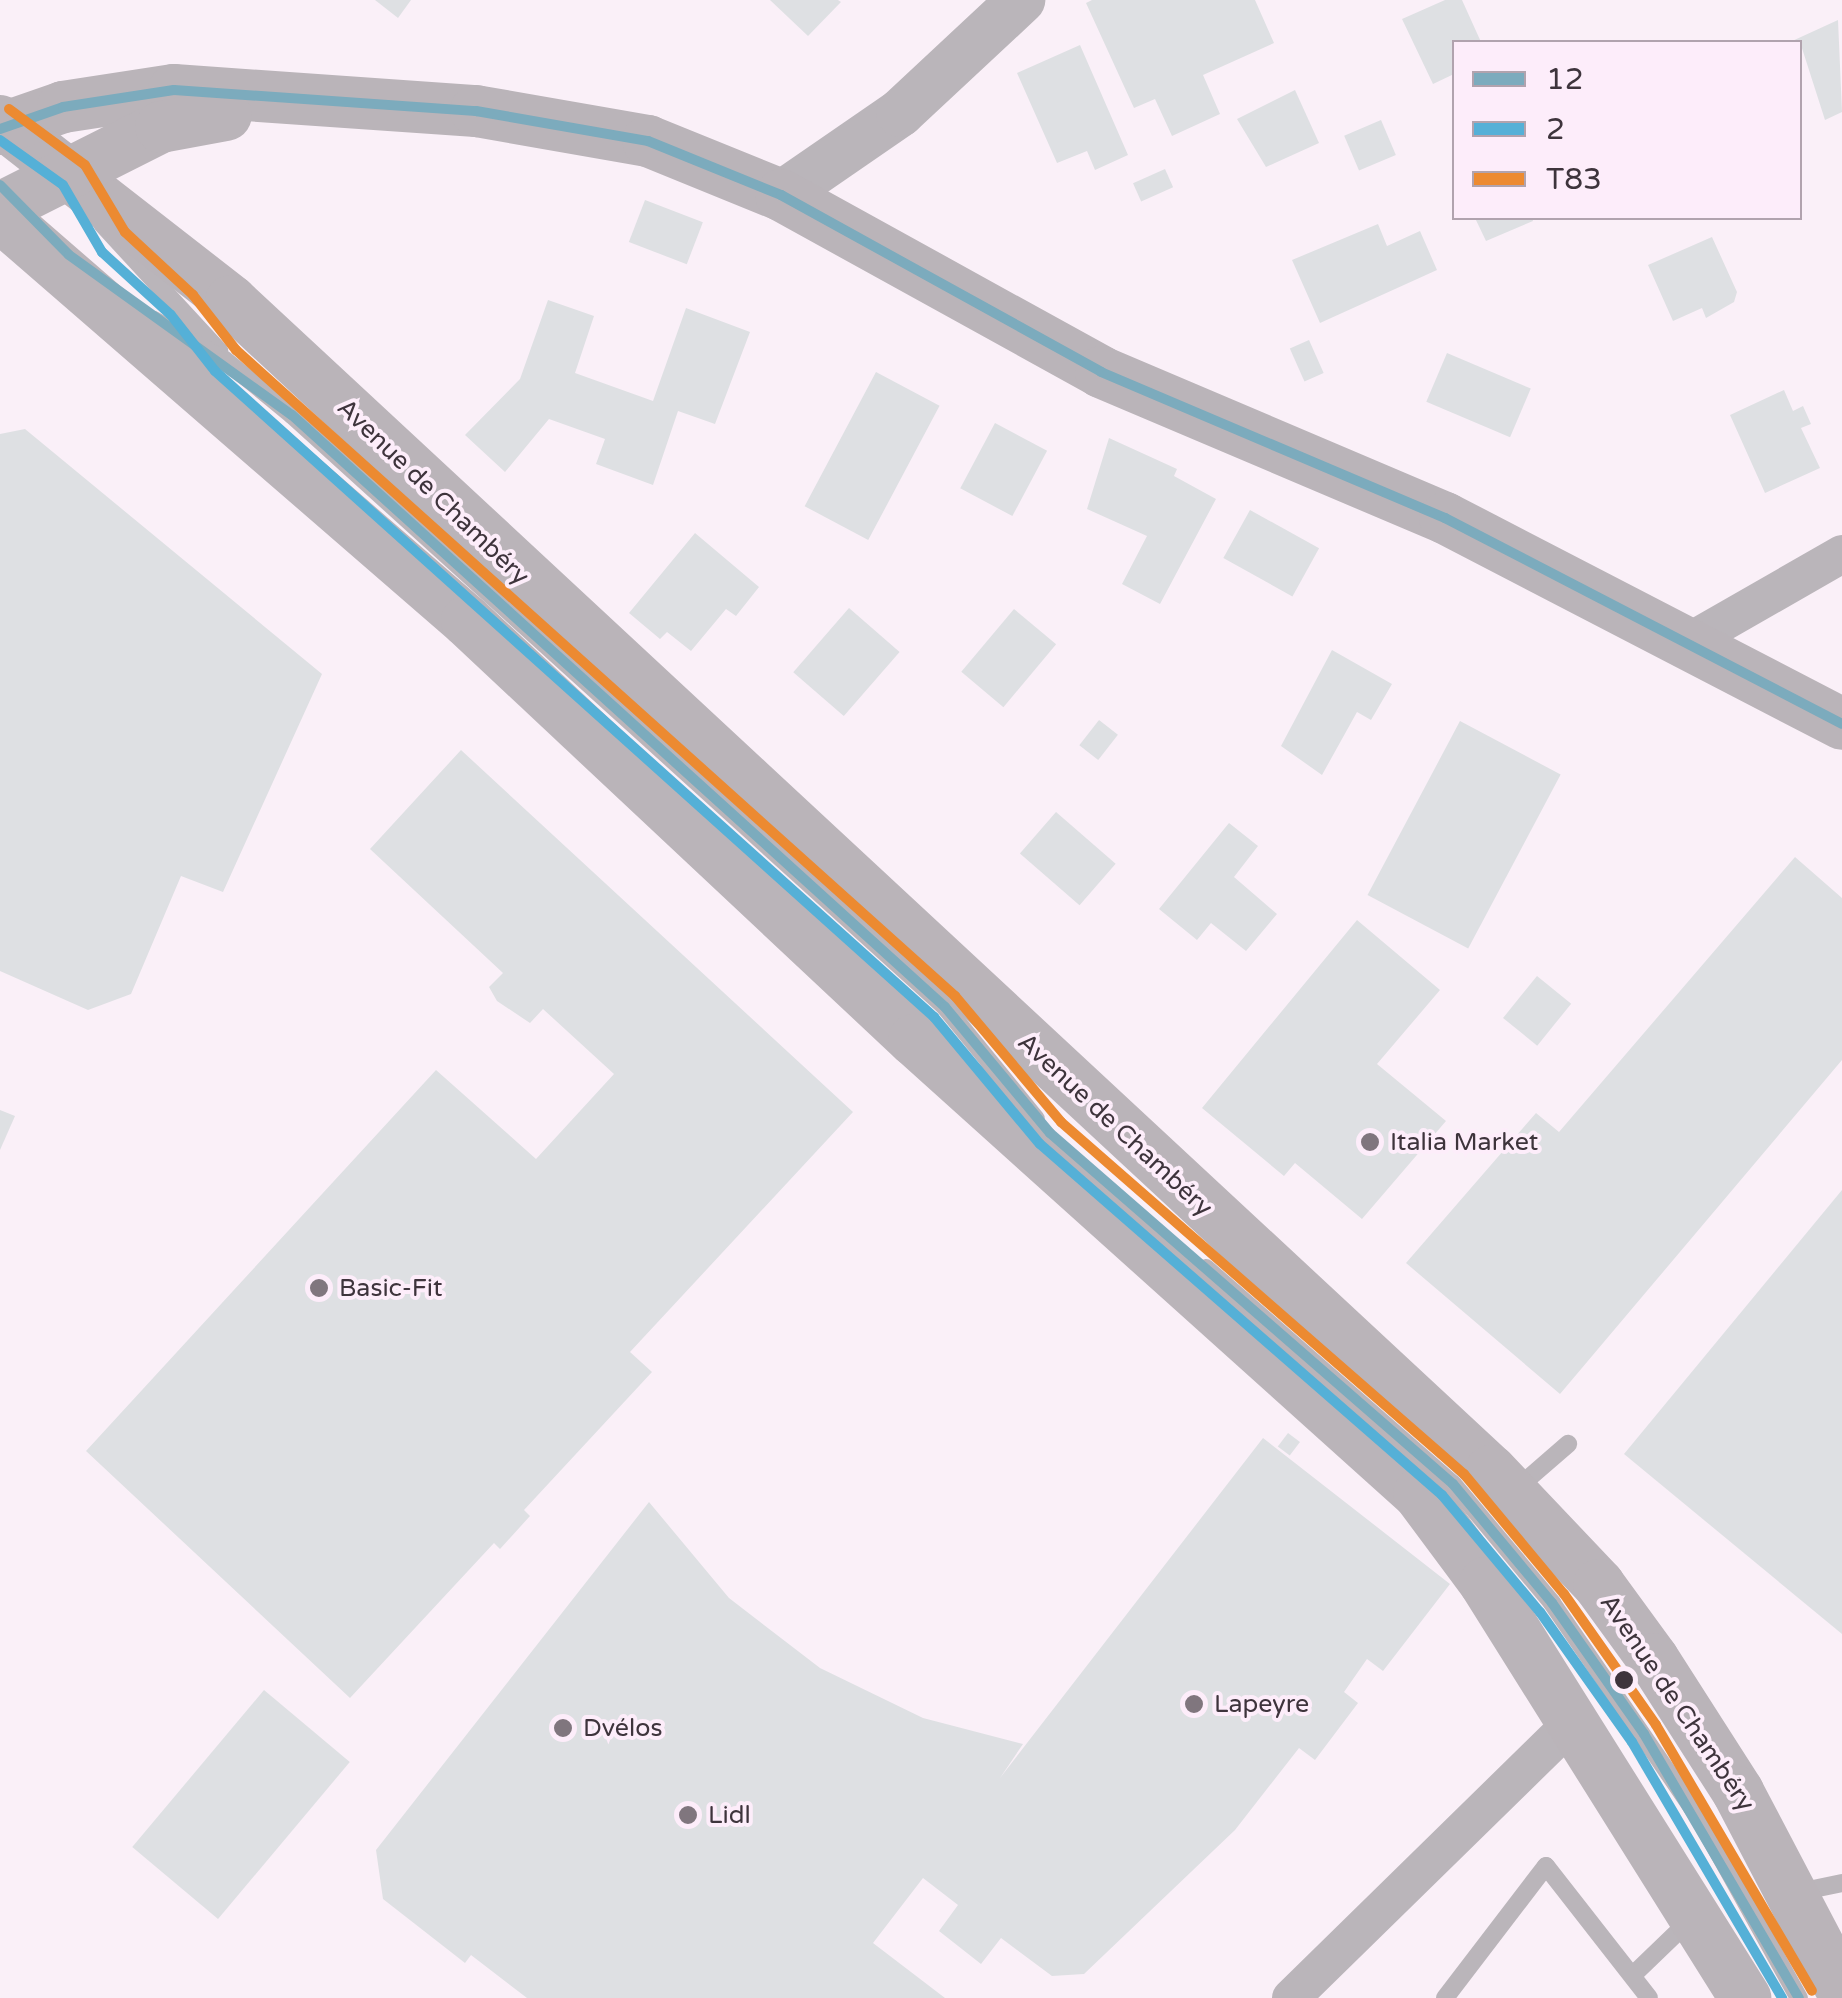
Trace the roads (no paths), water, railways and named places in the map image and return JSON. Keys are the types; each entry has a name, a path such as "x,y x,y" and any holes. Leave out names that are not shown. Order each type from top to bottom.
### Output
{"main road":[{"path":"2,125 63,106 174,90 551,120 648,140 781,195 1101,372 1445,518 1692,640 1842,724"},
{"path":"321,99 161,127 74,175 4,203 467,621 914,1040 1420,1494 1485,1583 1570,1724 1698,1916 1745,1998"},
{"name":"Avenue de Chambéry","path":"2,125 74,175 245,314 1512,1493 1598,1585 1818,1888 1842,1990"}],"street":[{"path":"781,195 900,113 1021,0"},
{"path":"1692,640 1842,554"},
{"path":"1291,1998 1570,1724"}],"lane":[{"path":"74,175 112,242 182,305 225,360 944,1007 1050,1133 1454,1484 1552,1603 1654,1750 1798,1998"},
{"path":"4,203 159,324 225,360"},
{"path":"1512,1493 1568,1444"},
{"path":"1445,1998 1546,1866 1649,1998"},
{"path":"1634,1974 1670,1932 1698,1916"}],"place":[{"name":"Italia Market","path":"1370,1142"},
{"name":"Basic-Fit","path":"319,1288"},
{"name":"Lapeyre","path":"1194,1704"},
{"name":"Dvélos","path":"563,1728"},
{"name":"Lidl","path":"688,1815"}]}
